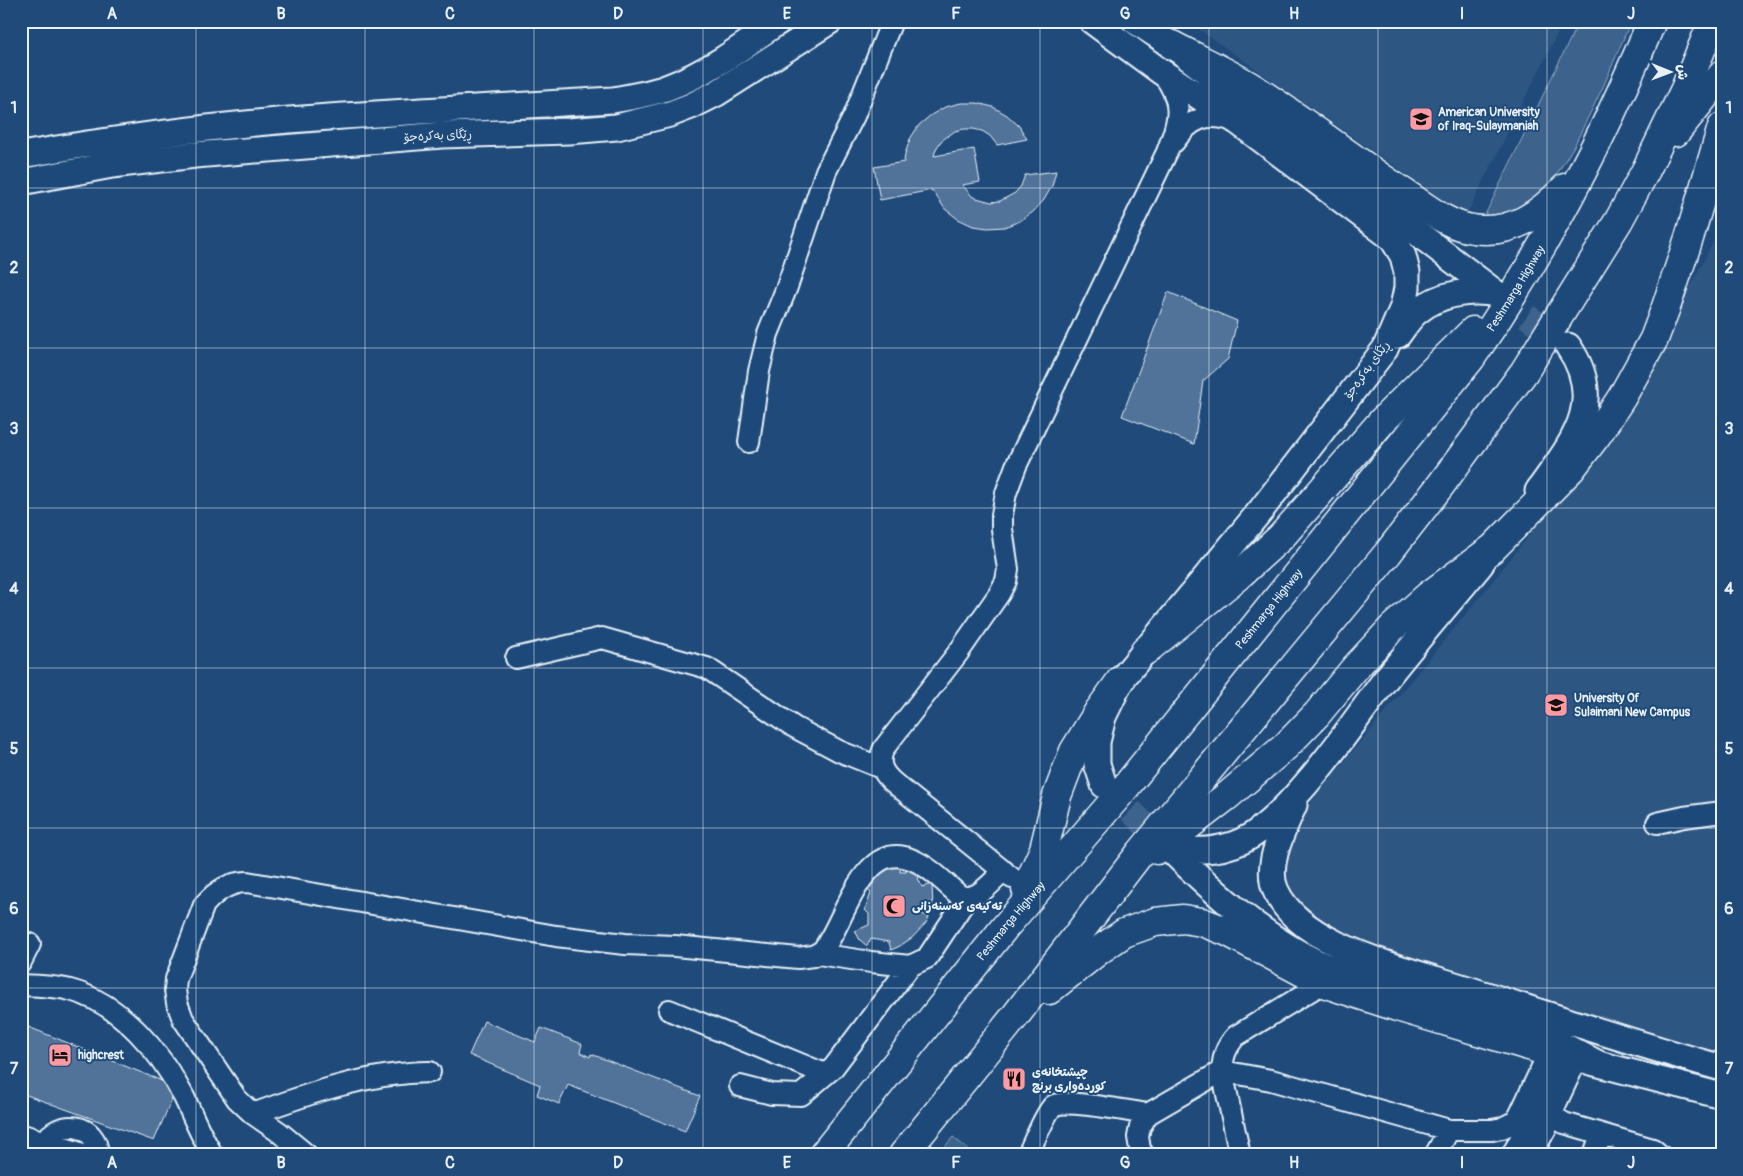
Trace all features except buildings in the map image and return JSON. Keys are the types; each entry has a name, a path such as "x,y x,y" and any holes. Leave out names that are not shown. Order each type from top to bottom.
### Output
{"highway":[{"name":"Peshmarga Highway","path":"823,1155 1005,927 1124,789 1471,358 1546,240 1619,99 1652,21"},
{"path":"903,1155 1016,1015 1141,852 1370,575 1480,433 1524,372 1554,327 1619,220 1646,170 1685,88 1713,21"},
{"path":"1172,45 1255,90 1397,188 1446,220 1463,227 1479,230 1499,229 1524,222 1553,201 1584,168"},
{"path":"1646,170 1722,75"},
{"path":"1120,881 1171,838 1241,785 1286,746 1317,714 1355,668 1392,628 1428,596 1493,548 1571,469 1622,398 1654,339 1695,218 1722,127"},
{"path":"1145,651 1244,571 1281,537 1384,418 1486,317 1513,285 1546,240"},
{"path":"1005,927 1037,866 1049,832 1057,796 1074,751 1098,712 1121,680"},
{"path":"1016,1015 1124,933 1169,919 1183,919 1202,922 1228,932 1323,983 1397,1007 1572,1057"}],"main road":[{"name":"ڕێگای بەکرەجۆ","path":"21,155 108,140 222,127 328,117 613,100 637,96 665,88 699,73 779,21"},
{"name":"ڕێگای بەکرەجۆ","path":"21,182 112,165 195,154 442,135 617,127 670,114 691,106 717,93 830,21"},
{"name":"ڕێگای بەکرەجۆ","path":"1092,21 1160,71 1238,122 1392,238 1403,256 1407,272 1404,307 1386,349 1260,510 1121,680 1103,717 1097,742 1097,764 1104,785"},
{"path":"1134,21 1172,45 1497,294 1473,292 1455,294 1437,300 1418,312 1386,349"},
{"path":"1568,346 1577,361 1584,379 1586,395 1584,415 1570,443 1533,498 1384,682 1299,793 1263,827 1234,845 1196,852 1171,850 1241,913 1278,940 1312,960 1352,978 1473,1012 1544,1036 1572,1057 1722,1096"},
{"path":"1299,793 1278,841 1272,877 1274,889 1288,910 1312,929 1338,944 1366,956 1551,1016 1722,1068"},
{"path":"32,1140 78,1155"}],"street":[{"path":"749,442 759,371 768,334 826,171 854,116 892,21"},
{"path":"740,1086 772,1094 801,1094 832,1068 910,966 927,958 967,898 976,895 1008,874 886,776 881,768 880,761 884,748 958,653 1006,581 1008,569 1002,515 1006,493 1016,466 1167,152 1178,122 1179,111 1175,93 1160,71"},
{"path":"1167,152 1184,129 1203,117 1220,117 1238,122"},
{"path":"516,658 602,638 707,668 794,727 838,751 881,768"},
{"path":"1657,822 1722,812"},
{"path":"307,1155 236,1099 183,1019 177,1003 176,979 204,905 220,890 238,882 556,936 625,944 675,946 798,958 806,958 818,954 826,946 866,872 879,861 887,858 898,856 914,860 959,895 967,898"},
{"path":"818,954 910,966"},
{"path":"1240,1155 1222,1071 1223,1057 1236,1036 1323,983"},
{"path":"21,985 70,990 93,999 120,1016 146,1042 169,1072 213,1155"},
{"path":"669,1010 825,1074"},
{"path":"1531,1155 1553,1116 1553,1110 1572,1057"},
{"path":"1144,1155 1140,1149 1138,1137 1140,1127 1148,1114 1222,1071 1271,1080 1449,1130 1492,1130 1502,1128 1516,1120 1572,1057"},
{"path":"1512,1155 1572,1057"},
{"path":"253,1114 297,1098 352,1082 402,1072 430,1072"},
{"path":"1028,1155 1052,1106 1061,1103 1113,1108 1148,1114"},
{"path":"1553,1116 1564,1123 1653,1149 1660,1155"},
{"path":"32,1140 49,1135 56,1130 73,1127 91,1136 97,1146 98,1155"},
{"path":"1435,1155 1449,1130"},
{"path":"1594,1155 1600,1134"}],"shaded area":[{"name":"American University of Iraq-Sulaymaniah","path":"1187,21 1564,21 1466,216"},
{"path":"1579,21 1631,21 1603,87 1574,146 1538,205 1484,217"},
{"name":"University Of Sulaimani New Campus","path":"1722,225 1722,1053 1377,951 1328,929 1288,895 1283,869 1295,827 1306,808 1476,602 1591,458 1644,377"},
{"path":"953,1137 975,1155 938,1155"}],"tunnel":[{"path":"1497,294 1566,345"},
{"path":"1104,785 1170,849"}],"place":[{"name":"American University of Iraq-Sulaymaniah","path":"1421,119"},
{"name":"University Of Sulaimani New Campus","path":"1556,705"},
{"name":"تەکیەی کەسنەزانی","path":"894,906"},
{"name":"highcrest","path":"60,1055"},
{"name":"چيشتخانەی کوردەواری برنج","path":"1014,1079"}]}
